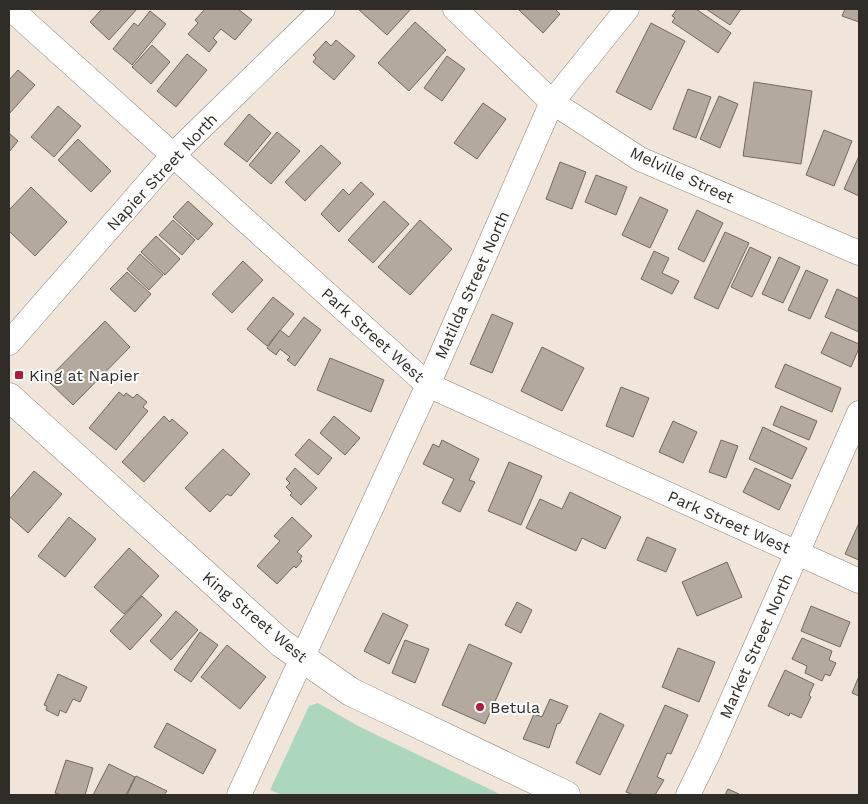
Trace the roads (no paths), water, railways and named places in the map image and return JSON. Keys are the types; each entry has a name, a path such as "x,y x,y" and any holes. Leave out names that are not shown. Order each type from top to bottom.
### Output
{"main road":[{"name":"King Street West","path":"9,398 281,643 301,658 351,692 566,795"}],"street":[{"name":"Park Street West","path":"11,9 428,385 859,580"},
{"name":"Napier Street North","path":"9,343 173,155 323,9"},
{"name":"Melville Street","path":"455,9 552,102 640,159 859,253"},
{"name":"Matilda Street North","path":"239,795 428,385 552,102 627,9"},
{"name":"Market Street North","path":"688,795 798,553 859,413"}],"place":[{"name":"King at Napier","path":"19,375"},
{"name":"Betula","path":"480,707"}]}
